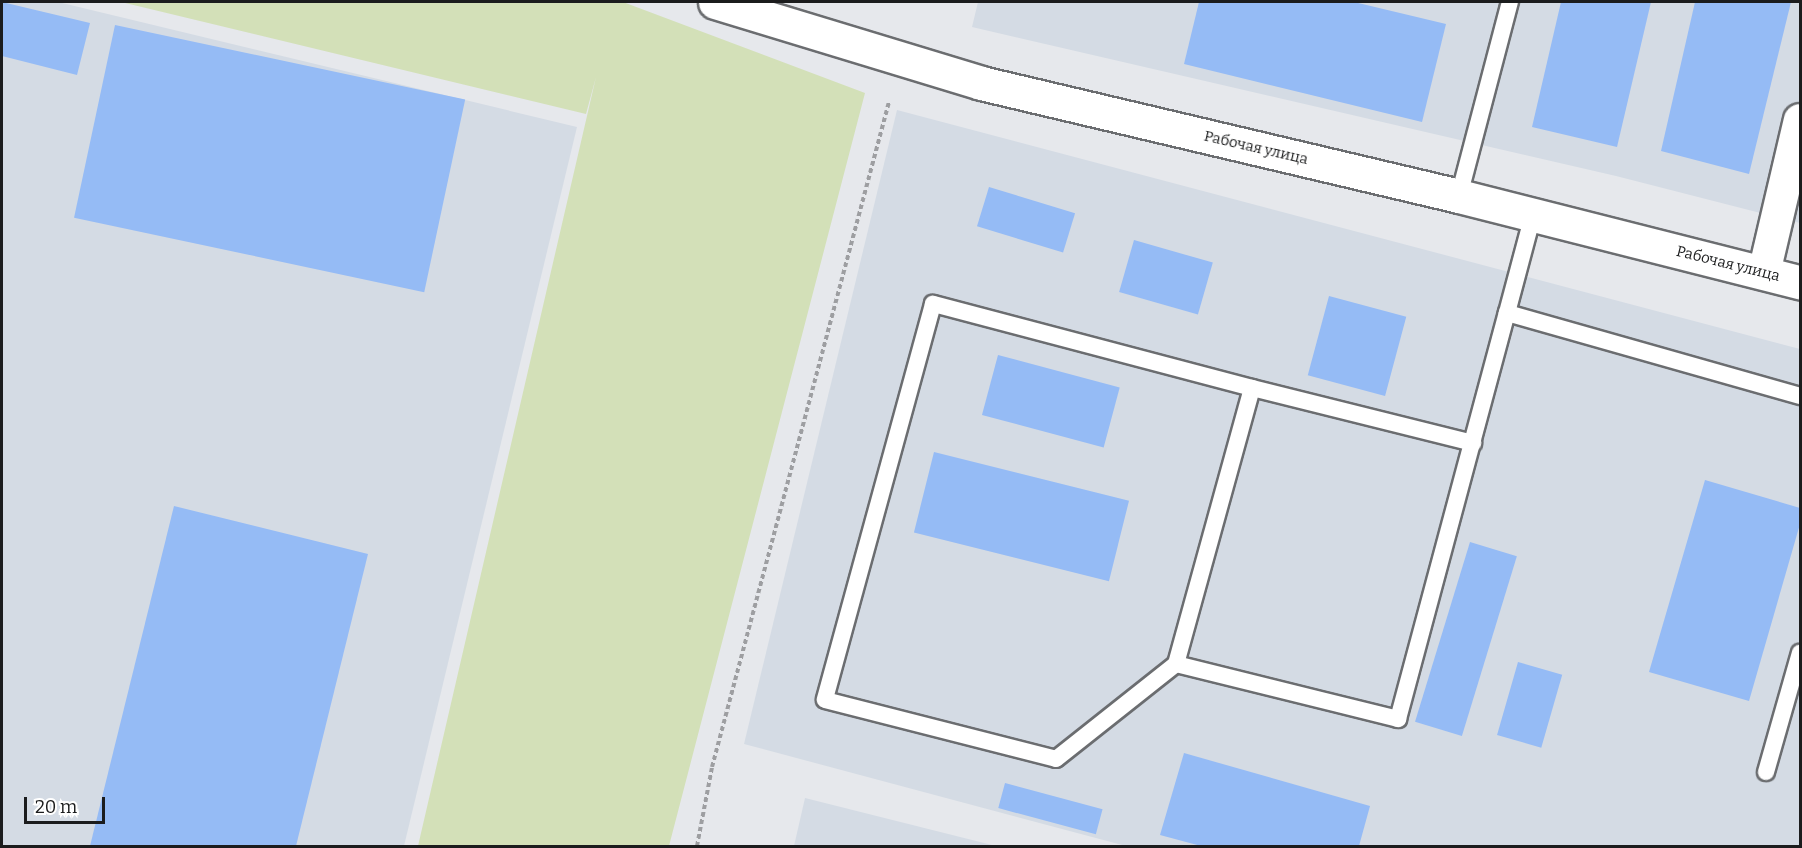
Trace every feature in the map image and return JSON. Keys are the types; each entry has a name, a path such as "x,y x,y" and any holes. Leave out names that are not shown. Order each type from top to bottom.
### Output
{"main road":[{"name":"Рабочая улица","path":"715,2 981,83 1459,196 1800,282"}],"street":[{"path":"1764,273 1800,120"}],"lane":[{"path":"1459,196 1510,2"},
{"path":"1176,664 1398,719 1533,215"},
{"path":"1252,388 1176,664 1056,759 825,700 933,304 1252,388 1473,443"},
{"path":"1507,313 1800,396"},
{"path":"1766,772 1800,653"}],"path":[{"path":"697,846 712,767 889,102"}],"shaded area":[{"path":"2,2 58,2 577,127 404,846 2,846"},
{"path":"978,2 1800,2 1800,223 1616,176 972,27"},
{"path":"897,110 1800,349 1800,846 1126,846 744,744"},
{"path":"805,798 996,846 794,846"}],"green space":[{"path":"121,2 623,2 865,93 669,846 418,846 596,77 586,114"}],"building":[{"path":"2,2 90,23 77,75 2,56"},
{"path":"1199,2 1354,2 1446,24 1422,122 1184,64"},
{"path":"1561,2 1651,2 1617,147 1532,127"},
{"path":"1695,2 1791,2 1749,174 1661,151"},
{"path":"115,25 465,99 424,292 74,218"},
{"path":"989,187 1075,213 1063,253 977,226"},
{"path":"1134,240 1213,263 1198,315 1119,292"},
{"path":"1329,296 1406,317 1385,396 1308,375"},
{"path":"998,355 1120,388 1104,447 982,415"},
{"path":"934,452 1129,501 1109,581 914,533"},
{"path":"1705,480 1800,508 1800,524 1749,701 1649,672"},
{"path":"174,506 368,554 296,846 90,846"},
{"path":"1470,542 1517,556 1462,736 1415,722"},
{"path":"1518,662 1562,675 1541,748 1497,735"},
{"path":"1184,753 1370,806 1359,846 1201,846 1160,835"},
{"path":"1005,783 1103,809 1096,834 998,808"}]}
